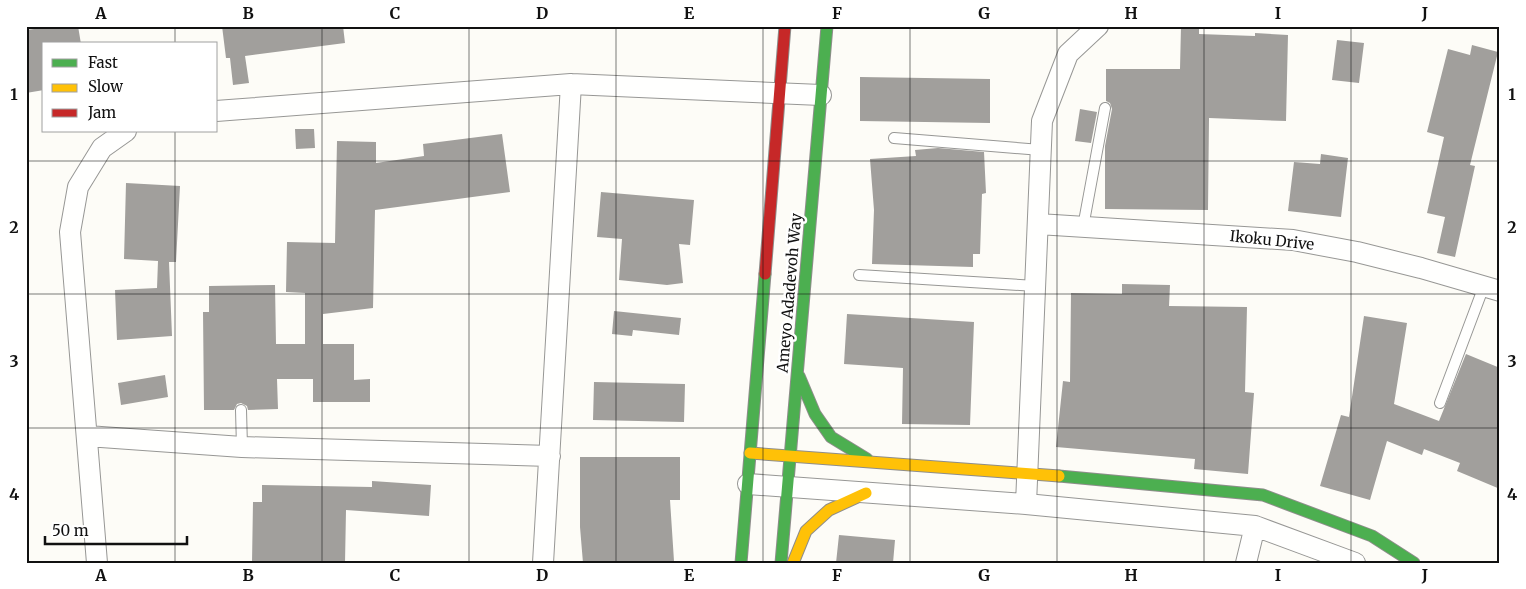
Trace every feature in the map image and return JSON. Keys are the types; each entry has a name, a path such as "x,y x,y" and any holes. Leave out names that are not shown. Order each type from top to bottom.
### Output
{"street":[{"name":"Ameyo Adadevoh Way","path":"741,563 785,26"},
{"name":"Ameyo Adadevoh Way","path":"781,563 827,26"},
{"path":"1026,504 1042,121 1068,54 1098,26"},
{"path":"543,563 571,84"},
{"path":"218,111 571,84 821,95"},
{"path":"97,563 70,232 78,187 102,148 125,132"},
{"name":"Ikoku Drive","path":"1038,224 1293,240 1357,252 1492,288"},
{"path":"797,372 815,414 831,437 871,461"},
{"path":"87,436 242,447 550,456"},
{"path":"750,453 1028,473 1263,496 1372,536 1414,563"},
{"path":"748,484 1026,504 1255,526 1355,563"},
{"path":"793,563 806,531 829,510 866,493"},
{"path":"1246,563 1255,526"}],"lane":[{"path":"1083,227 1105,108"},
{"path":"894,138 1041,150"},
{"path":"859,275 1036,286"},
{"path":"1440,403 1492,288"},
{"path":"241,410 242,447"}],"building":[{"path":"42,26 78,26 81,42 42,42 42,90 26,93 26,30 42,28"},
{"path":"222,26 343,26 345,43 245,56 249,83 233,85 230,58 226,58"},
{"path":"1181,26 1199,26 1199,34 1255,36 1255,33 1288,35 1286,121 1209,118 1208,210 1105,209 1105,146 1112,109 1110,103 1106,101 1106,69 1180,69"},
{"path":"1337,40 1364,43 1359,83 1332,80"},
{"path":"1472,45 1498,52 1470,165 1475,166 1455,257 1437,253 1445,217 1427,213 1444,137 1427,132 1448,49 1470,55"},
{"path":"860,77 990,79 990,123 860,121"},
{"path":"1080,109 1097,112 1091,143 1075,141"},
{"path":"295,129 314,129 315,148 296,149"},
{"path":"502,134 510,192 375,210 373,308 323,314 323,344 354,344 354,380 370,379 370,402 313,402 313,379 277,379 278,409 248,410 247,406 241,403 237,404 234,410 204,410 203,312 209,312 209,286 275,285 276,344 305,344 305,293 286,292 287,242 335,243 337,141 376,142 376,163 424,156 423,144"},
{"path":"938,148 984,152 986,193 982,194 980,254 973,254 973,267 872,264 874,210 870,159 916,156 915,150"},
{"path":"1321,154 1348,158 1341,217 1288,211 1294,162 1320,164"},
{"path":"126,183 180,186 176,262 169,262 172,336 117,340 115,290 157,288 158,261 124,259"},
{"path":"601,192 694,200 690,245 679,244 683,283 667,285 619,280 622,239 597,237"},
{"path":"1122,284 1170,285 1169,306 1247,307 1245,392 1254,393 1248,474 1194,469 1195,459 1056,447 1063,381 1070,382 1071,293 1122,294"},
{"path":"614,311 681,318 679,335 633,330 632,336 612,334"},
{"path":"847,314 974,322 970,425 902,424 903,368 844,364"},
{"path":"1364,316 1407,323 1394,404 1439,421 1466,354 1500,368 1500,489 1457,471 1460,463 1424,449 1422,455 1387,441 1370,500 1320,486 1341,415 1349,417"},
{"path":"165,375 168,397 121,405 118,383"},
{"path":"594,382 685,384 684,422 593,420"},
{"path":"580,457 680,457 680,500 670,500 674,561 583,563 580,527"},
{"path":"372,481 431,485 429,516 346,510 345,563 252,563 253,502 262,502 262,485 372,487"},
{"path":"839,535 895,540 893,563 836,563"}],"traffic: fast":[{"path":"781,563 827,26"},
{"path":"741,563 765,274"},
{"path":"799,376 815,414 831,437 867,459"},
{"path":"1059,476 1263,495 1372,536 1414,563"}],"traffic: slow":[{"path":"750,453 1059,476"},
{"path":"793,563 806,531 829,510 866,493"}],"traffic: jam":[{"path":"765,274 785,26"}]}
